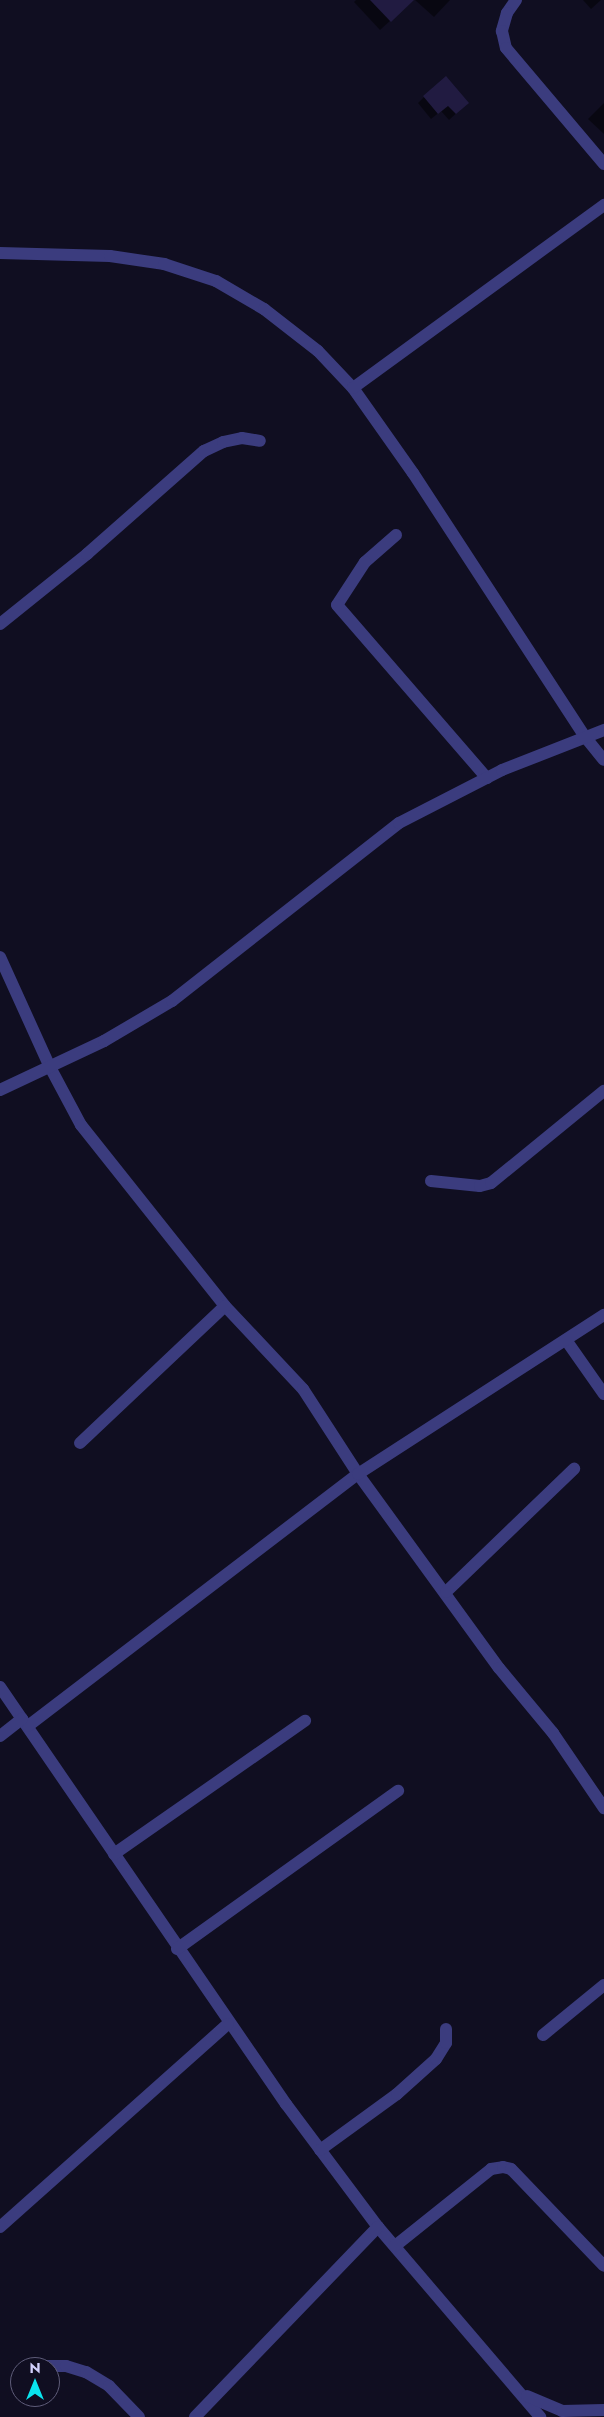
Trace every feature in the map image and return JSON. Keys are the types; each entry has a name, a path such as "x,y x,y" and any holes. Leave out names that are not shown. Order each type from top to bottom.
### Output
{"street":[{"path":"516,0 507,13 502,31 506,48 604,164"},
{"path":"353,388 604,205"},
{"path":"0,253 110,256 164,264 216,281 264,309 318,351 353,388 450,527 586,738 604,760"},
{"path":"0,624 87,554 204,451 223,442 242,438 260,441"},
{"path":"396,535 366,562 337,605 487,778"},
{"path":"0,1090 104,1041 172,1001 399,823 487,778 549,750 604,730"},
{"path":"0,957 50,1067 81,1124 127,1186 225,1306 302,1389 358,1474 446,1592 499,1668 553,1733 604,1808"},
{"path":"430,1181 480,1186 491,1183 604,1090"},
{"path":"80,1443 225,1306"},
{"path":"0,1736 25,1723 358,1474 604,1314"},
{"path":"566,1340 604,1394"},
{"path":"446,1592 574,1469"},
{"path":"0,1687 228,2024 320,2150 378,2227 523,2394 540,2417"},
{"path":"114,1854 305,1721"},
{"path":"177,1949 398,1791"},
{"path":"544,2035 604,1985"},
{"path":"0,2228 228,2024"},
{"path":"320,2150 397,2094 436,2059 446,2043 446,2029"},
{"path":"395,2246 491,2169 503,2167 511,2169 604,2266"},
{"path":"195,2417 378,2227"},
{"path":"60,2366 86,2372 109,2386 139,2417"},
{"path":"523,2394 562,2411 604,2410"},
{"path":"523,2394 528,2417"}],"building":[{"path":"370,0 414,0 391,22"},
{"path":"446,76 469,103 456,114 448,106 438,114 423,96"}]}
